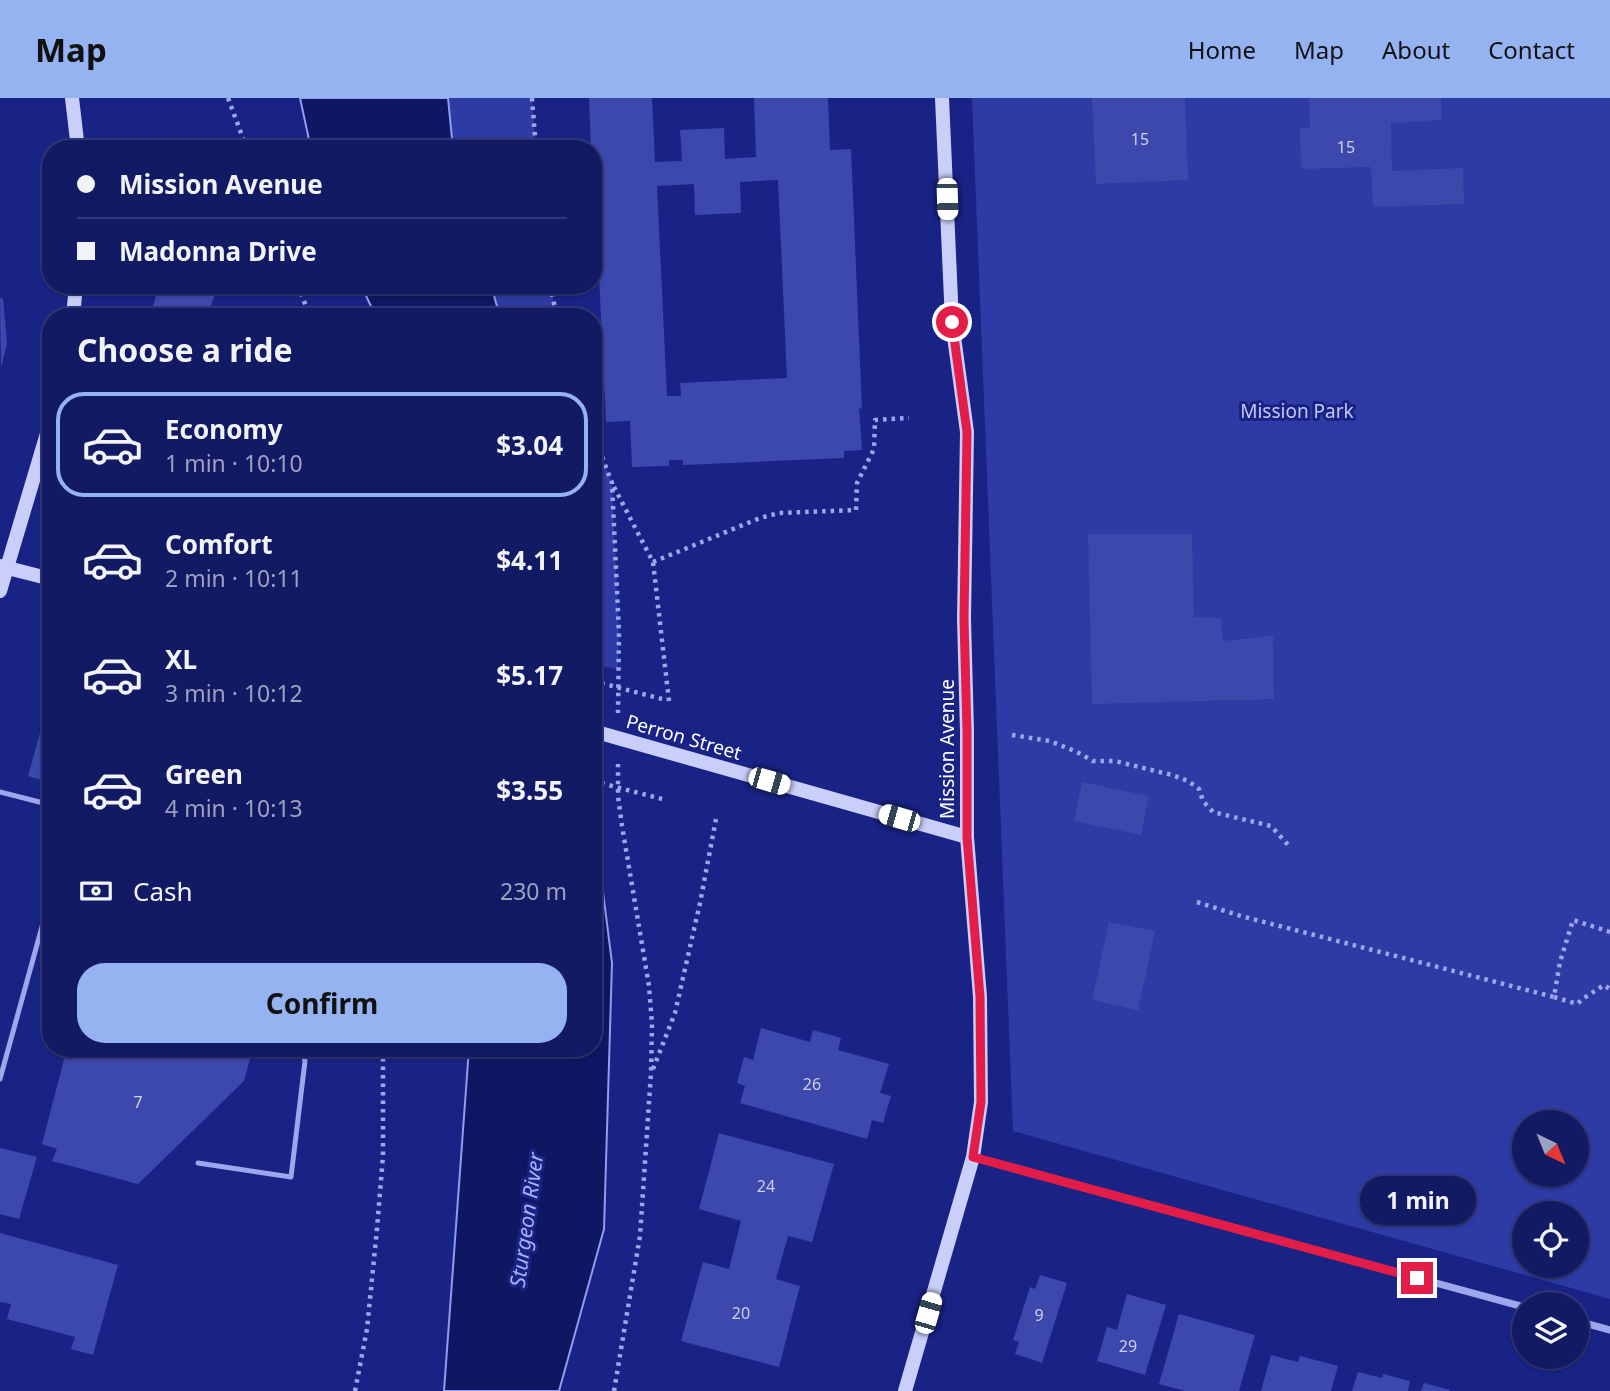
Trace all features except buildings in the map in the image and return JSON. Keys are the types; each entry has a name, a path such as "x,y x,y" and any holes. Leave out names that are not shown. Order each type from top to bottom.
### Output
{"street":[{"path":"72,98 77,140"},
{"name":"Mission Avenue","path":"905,1391 973,1157 981,1102 980,997 967,837 964,619 967,432 952,322 942,98"},
{"path":"0,591 3,567 42,448"},
{"path":"3,567 42,577"},
{"name":"Perron Street","path":"602,734 967,837"},
{"path":"973,1157 1512,1304"},
{"path":"1589,1324 1610,1330"}],"lane":[{"path":"0,792 42,803"},
{"path":"0,1079 42,927"},
{"path":"198,1163 291,1177 304,1057"}],"path":[{"path":"228,98 244,140"},
{"path":"532,98 535,140"},
{"path":"653,562 760,518 779,513 856,510 857,483 874,449 875,420 909,418"},
{"path":"602,457 612,484 653,562 669,701"},
{"path":"612,484 619,633 618,720"},
{"path":"602,683 662,699"},
{"path":"1012,735 1050,741 1093,761 1115,761 1188,781 1199,789 1203,801 1213,812 1271,825 1290,847"},
{"path":"614,1391 640,1236 652,1024 649,986 620,816 618,758"},
{"path":"602,782 662,799"},
{"path":"651,1073 676,1013 716,819"},
{"path":"1197,902 1241,916 1577,1004 1604,985 1610,989"},
{"path":"1554,997 1560,962 1573,920 1610,932"},
{"path":"355,1391 367,1329 378,1217 383,1156 383,1057"}],"green space":[{"path":"448,98 532,98 535,140 452,140"},
{"name":"Mission Park","path":"972,98 1610,98 1610,1299 1535,1278 1589,1278 1589,1201 1512,1201 1512,1271 1013,1131"},
{"path":"494,294 552,294 555,308 497,308"},
{"path":"602,457 612,483 619,633 618,669 602,666"}],"water":[{"path":"300,98 448,98 452,140 309,140"},
{"path":"365,294 494,294 497,308 372,308"},
{"name":"Sturgeon River","path":"602,884 612,963 604,1229 559,1391 444,1391 468,1057 602,1057"}],"route":[{"path":"952,322 967,432 964,619 967,837 980,997 981,1102 973,1157 1417,1278"}]}
